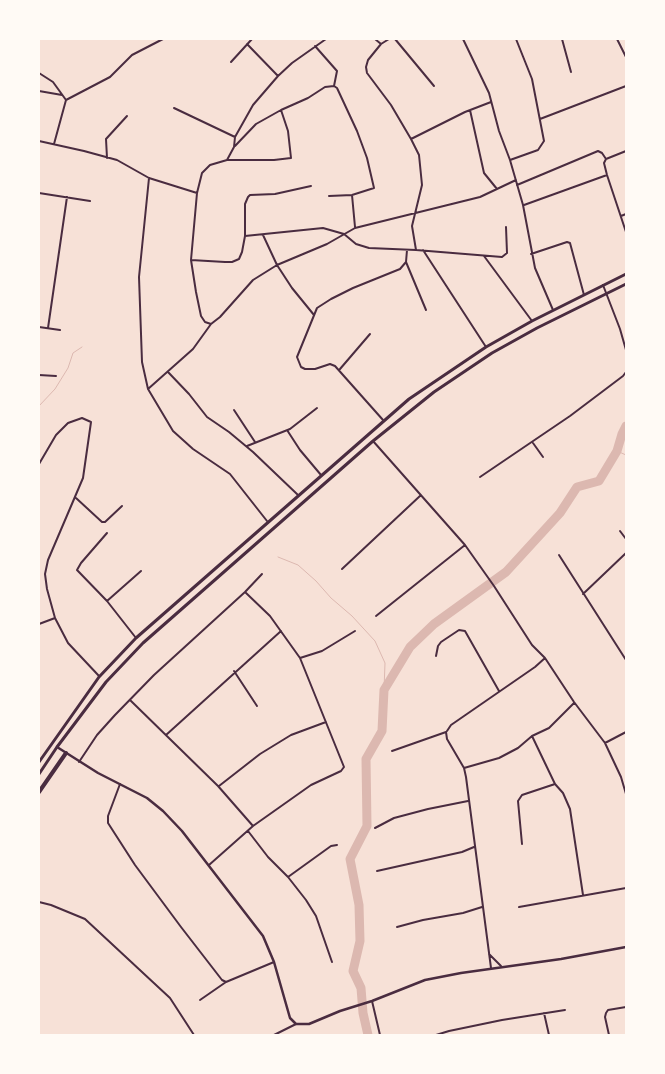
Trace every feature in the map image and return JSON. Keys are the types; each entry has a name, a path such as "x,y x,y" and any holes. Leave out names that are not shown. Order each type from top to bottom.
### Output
{"highway":[{"path":"39,792 66,753"}],"main road":[{"path":"39,762 99,677 136,638 384,421 428,386 486,347 532,321 626,274"},
{"path":"39,774 106,682 135,652 373,441 434,392 505,346 626,284"},
{"path":"501,338 505,346"},
{"path":"306,488 312,495"},
{"path":"129,646 135,652"}],"street":[{"path":"54,144 66,100 110,77 132,55 164,39"},
{"path":"232,62 252,39"},
{"path":"234,147 235,137 253,105 292,63 326,39"},
{"path":"375,39 381,44"},
{"path":"389,39 381,44 368,60 366,67 367,73 391,105 412,139 419,155 422,185 414,214 412,236 416,250"},
{"path":"395,39 434,86"},
{"path":"463,39 492,102 499,131 524,205 531,254 535,268 553,311"},
{"path":"510,160 538,150 544,141 532,80 516,39"},
{"path":"562,39 571,72"},
{"path":"617,39 626,57"},
{"path":"247,44 278,76"},
{"path":"315,46 337,70 334,86"},
{"path":"39,73 53,82 66,100"},
{"path":"226,160 234,147 256,124 308,98 325,87 334,86"},
{"path":"330,196 352,195 374,188 367,158 357,130 337,88 334,86"},
{"path":"540,119 626,86"},
{"path":"39,91 62,95"},
{"path":"412,139 470,110 492,102"},
{"path":"174,108 235,137"},
{"path":"211,324 205,322 202,316 191,260 197,193 202,174 210,165 226,160 291,158 288,131 281,110"},
{"path":"470,110 484,173 497,189"},
{"path":"107,158 106,139 127,116"},
{"path":"39,141 117,160 137,173 149,178 197,193"},
{"path":"518,185 598,151 606,159"},
{"path":"606,159 626,151"},
{"path":"606,159 604,163 607,175 626,232"},
{"path":"524,205 607,175"},
{"path":"149,178 138,277 142,362 148,389 173,431 193,449 230,474 268,522"},
{"path":"148,389 193,349 211,324 220,317 253,280 277,265 327,244 354,228 480,197 516,180"},
{"path":"191,260 232,262 239,259 245,236 245,204 250,195 275,194 311,186"},
{"path":"39,192 90,201"},
{"path":"352,195 354,228"},
{"path":"48,328 67,197"},
{"path":"621,216 626,214"},
{"path":"245,236 323,228 344,234 356,244 369,248 423,250 502,257 508,251 506,227"},
{"path":"262,234 277,265 292,288 314,315"},
{"path":"531,254 567,242 570,243 584,295"},
{"path":"407,250 406,262 426,310"},
{"path":"423,250 486,347"},
{"path":"484,256 532,321"},
{"path":"384,421 340,369 330,364 315,369 301,367 297,357 317,308 331,298 400,269 406,262"},
{"path":"603,285 626,350"},
{"path":"39,327 60,330"},
{"path":"340,369 370,334"},
{"path":"168,372 207,418 246,446 298,495"},
{"path":"480,477 568,418 626,372"},
{"path":"39,374 56,376"},
{"path":"246,446 296,426 317,408"},
{"path":"234,410 255,442"},
{"path":"39,464 56,435 68,423 82,418 91,422 83,478 48,560 45,574 55,618 68,644 99,677"},
{"path":"287,430 300,450 321,475"},
{"path":"373,441 465,545 532,645 545,658 605,744 621,777 626,794"},
{"path":"532,442 543,457"},
{"path":"342,569 421,495"},
{"path":"76,498 102,522 105,522 122,506"},
{"path":"620,531 626,540"},
{"path":"107,533 77,570 107,602 136,638"},
{"path":"376,616 465,545"},
{"path":"583,594 626,553"},
{"path":"560,555 626,660"},
{"path":"107,602 141,571"},
{"path":"79,762 105,726 130,700 262,574"},
{"path":"209,865 253,826 311,785 341,771 344,767 300,658 270,616 245,592"},
{"path":"39,624 55,618"},
{"path":"166,735 234,671 281,631"},
{"path":"300,658 322,651 355,631"},
{"path":"436,656 440,642 456,631 465,631 499,691"},
{"path":"392,752 446,732 452,725 545,658"},
{"path":"234,671 257,706"},
{"path":"130,700 218,786 253,826"},
{"path":"464,768 499,758 518,748 532,736 549,728 574,702"},
{"path":"218,786 260,754 291,735 326,722"},
{"path":"446,732 447,739 464,768 491,968"},
{"path":"605,744 626,732"},
{"path":"532,736 555,784 563,793 570,809 583,895"},
{"path":"57,747 79,762 148,798 182,831 263,936 274,962 290,1018 296,1024"},
{"path":"120,784 108,816 108,824 135,865 181,927 222,980 226,982"},
{"path":"522,844 518,801 522,795 555,784"},
{"path":"375,828 394,818 468,801"},
{"path":"248,831 306,900 316,916 332,962"},
{"path":"288,877 331,846 337,845"},
{"path":"377,871 462,852 474,846"},
{"path":"519,907 626,888"},
{"path":"39,902 85,919 170,998 194,1035"},
{"path":"397,928 423,920 463,914 483,907"},
{"path":"274,1035 296,1024 309,1024 425,980 626,947"},
{"path":"489,954 502,967"},
{"path":"200,1000 226,982 274,962"},
{"path":"372,1001 380,1035"},
{"path":"609,1035 606,1013 608,1010 626,1007"},
{"path":"436,1035 502,1020 565,1010"},
{"path":"544,1013 549,1035"}],"waterway":[{"path":"39,406 55,389 68,368 73,353 82,347"},
{"path":"368,1035 363,1013 361,988 353,971 360,941 359,905 350,859 367,826 366,759 382,731 384,690 410,647 434,624 506,572 560,513 577,487 599,481 617,451 626,426"},
{"path":"617,451 626,455"},
{"path":"278,557 298,565 352,616 375,641 385,663 384,690"}]}
